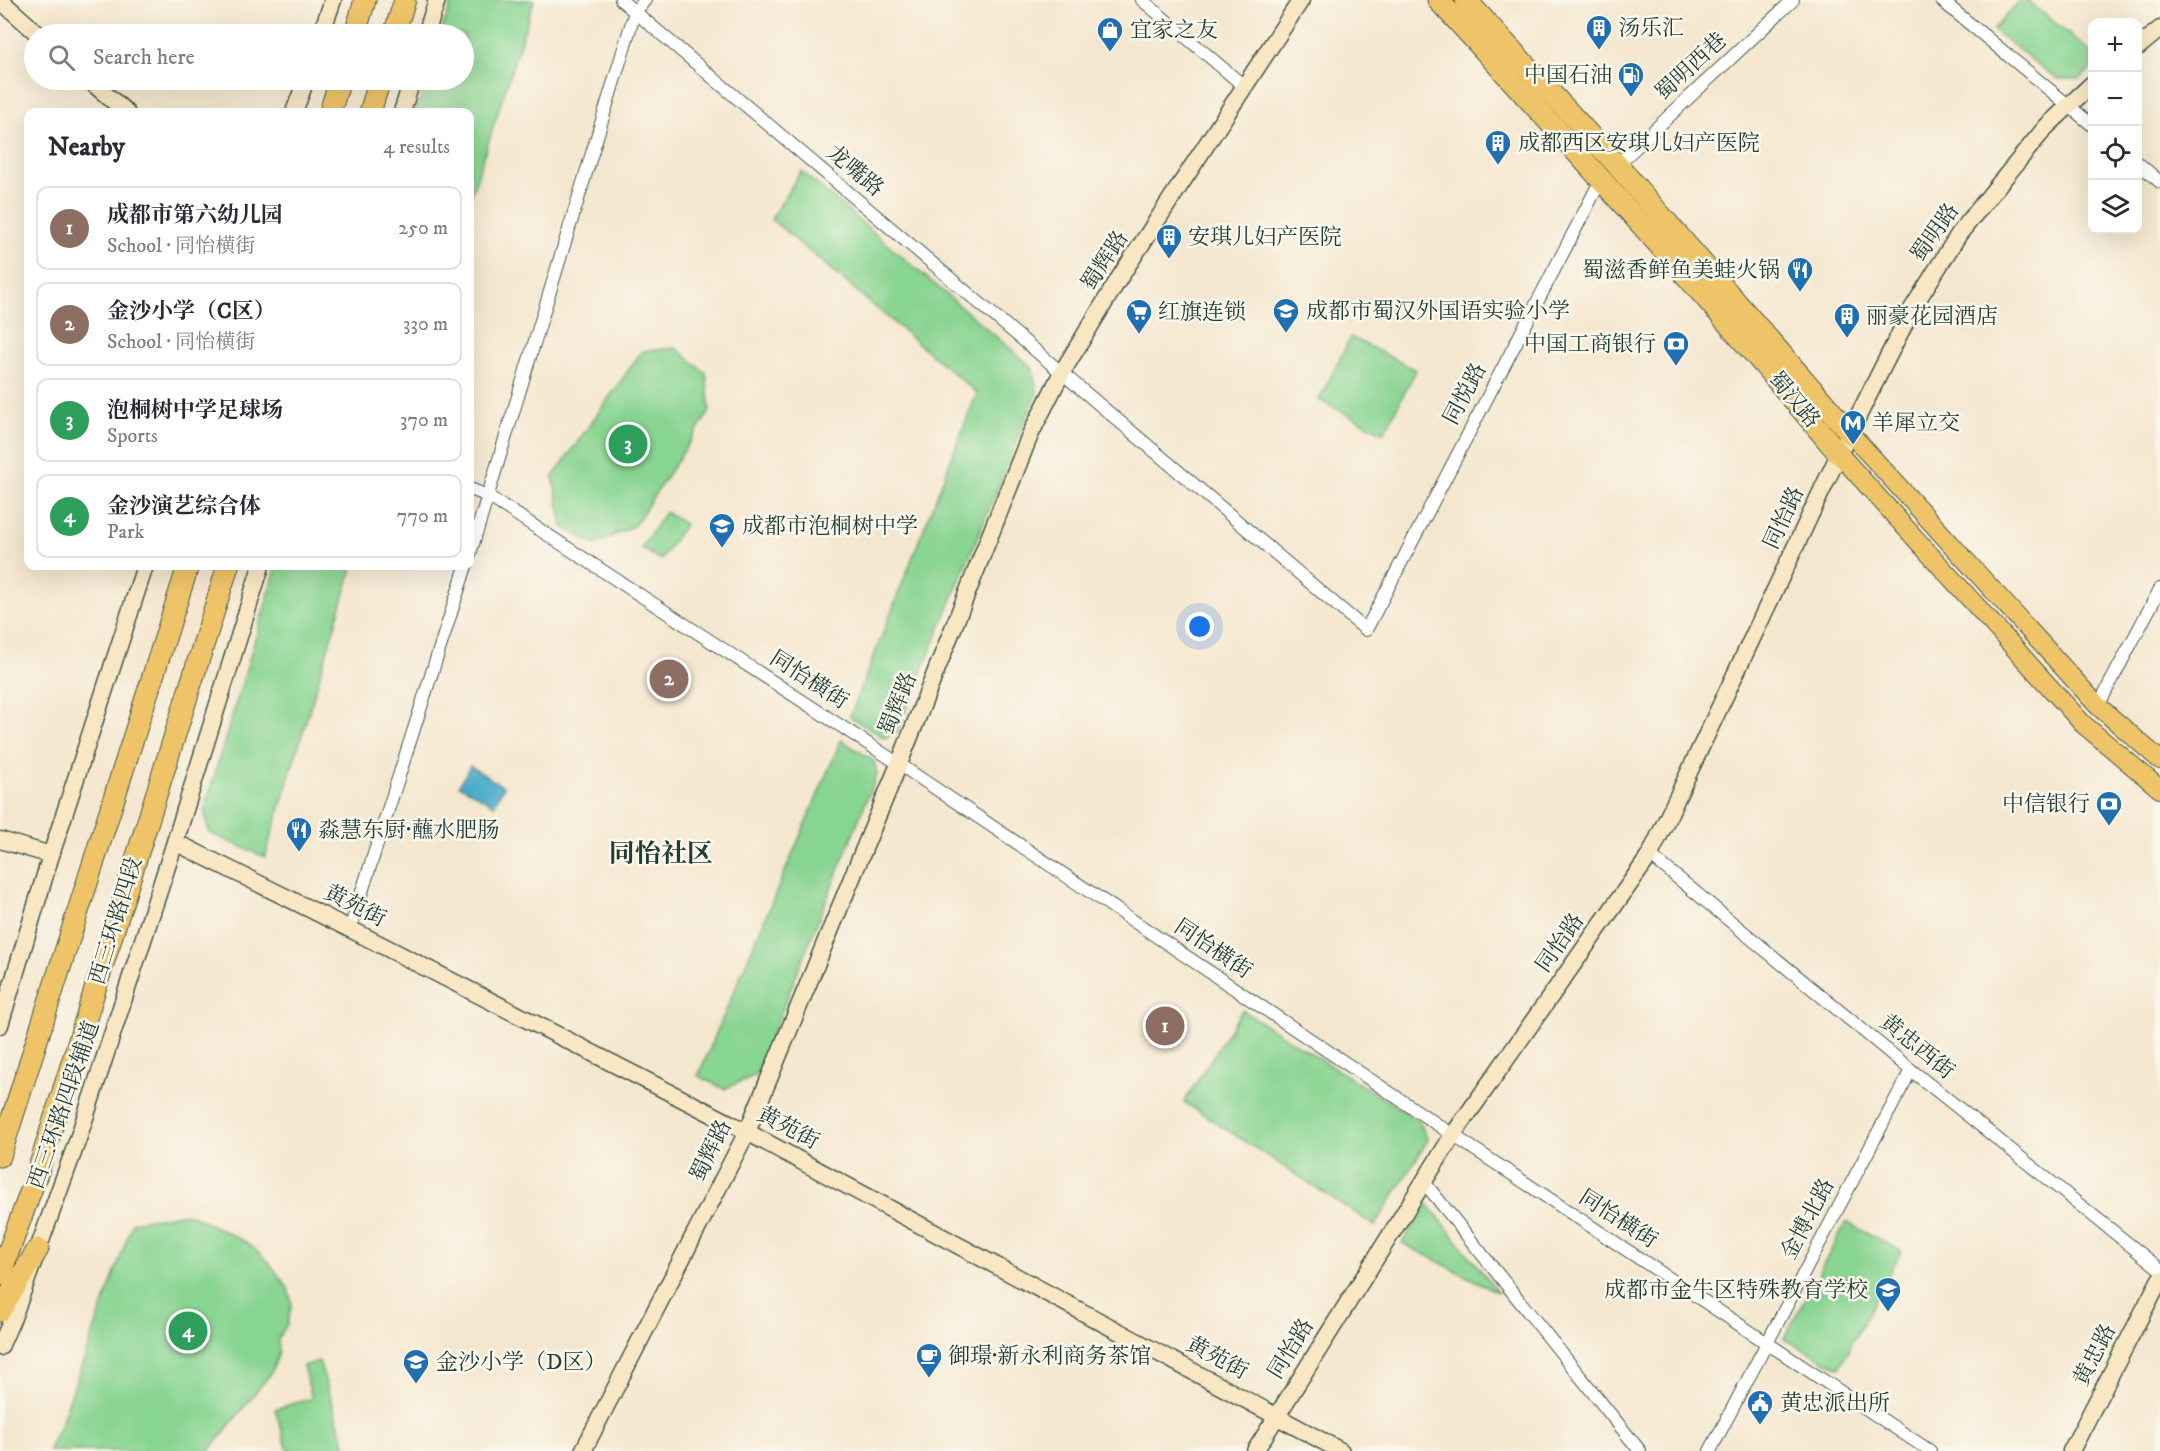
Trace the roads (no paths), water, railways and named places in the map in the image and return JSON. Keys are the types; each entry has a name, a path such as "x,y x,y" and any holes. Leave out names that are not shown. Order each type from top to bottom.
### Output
{"highway":[{"path":"357,24 365,0"},
{"path":"397,24 405,0"},
{"name":"蜀汉路","path":"1438,0 1609,171 1850,433"},
{"name":"蜀汉路","path":"1466,0 1512,51 1762,362 1839,454"},
{"path":"331,108 337,90"},
{"path":"371,108 377,90"},
{"name":"西三环路四段","path":"0,1156 187,570"},
{"name":"西三环路四段","path":"0,1275 38,1171 227,570"},
{"path":"0,1127 24,1083"},
{"path":"0,1311 38,1248"}],"main road":[{"name":"蜀汉路","path":"1850,433 2098,706 2160,760"},
{"name":"蜀汉路","path":"1839,454 2083,724 2160,789"}],"street":[{"path":"0,0 27,24"},
{"path":"325,24 333,0"},
{"path":"429,24 437,0"},
{"name":"龙嘴路","path":"621,0 1366,630"},
{"path":"474,541 635,12 645,0"},
{"path":"1142,0 1245,87"},
{"name":"蜀辉路","path":"583,1451 747,1132 899,764 1030,435 1061,374 1120,277 1302,0"},
{"path":"1479,0 1512,51"},
{"name":"蜀明西巷","path":"1609,171 1793,0"},
{"path":"1941,0 2088,122"},
{"path":"2142,44 2160,29"},
{"name":"蜀明路","path":"1850,433 1912,309 1959,234 2046,127 2088,88"},
{"path":"101,90 121,108"},
{"path":"296,108 302,90"},
{"path":"403,108 409,90"},
{"path":"2142,167 2160,183"},
{"name":"同悦路","path":"1366,630 1609,171"},
{"name":"同怡路","path":"1255,1451 1453,1135 1650,855 1850,433"},
{"name":"同怡横街","path":"474,491 488,496 899,764 1930,1451"},
{"path":"0,1025 51,855 144,570"},
{"name":"西三环路四段辅道","path":"0,1347 14,1316 78,1139 175,843 260,570"},
{"path":"350,929 465,570"},
{"path":"2098,706 2160,588"},
{"path":"0,840 51,855"},
{"name":"黄苑街","path":"175,843 350,929 747,1132 1341,1451"},
{"name":"黄忠西街","path":"1650,855 1911,1070 2160,1269"},
{"name":"金博北路","path":"1710,1451 1911,1070"},
{"path":"1424,1182 1640,1451"},
{"name":"黄忠路","path":"2071,1451 2160,1279"}],"water":[{"path":"470,766 504,787 494,805 459,785"}],"place":[{"name":"汤乐汇","path":"1599,51"},
{"name":"宜家之友","path":"1110,53"},
{"name":"中国石油","path":"1631,98"},
{"name":"成都西区安琪儿妇产医院","path":"1498,166"},
{"name":"安琪儿妇产医院","path":"1169,260"},
{"name":"蜀滋香鲜鱼美蛙火锅","path":"1800,293"},
{"name":"成都市蜀汉外国语实验小学","path":"1286,334"},
{"name":"红旗连锁","path":"1139,335"},
{"name":"丽豪花园酒店","path":"1847,339"},
{"name":"中国工商银行","path":"1676,367"},
{"name":"泡桐树中学足球场","path":"628,444"},
{"name":"羊犀立交","path":"1853,446"},
{"name":"成都市泡桐树中学","path":"722,549"},
{"name":"金沙小学（C区）","path":"669,679"},
{"name":"中信银行","path":"2109,827"},
{"name":"淼慧东厨·蘸水肥肠","path":"299,853"},
{"name":"成都市第六幼儿园","path":"1165,1026"},
{"name":"成都市金牛区特殊教育学校","path":"1888,1313"},
{"name":"金沙演艺综合体","path":"188,1331"},
{"name":"御璟·新永利商务茶馆","path":"929,1379"},
{"name":"金沙小学（D区）","path":"416,1385"},
{"name":"黄忠派出所","path":"1760,1426"}],"district":[{"name":"同怡社区","path":"661,854"}]}
